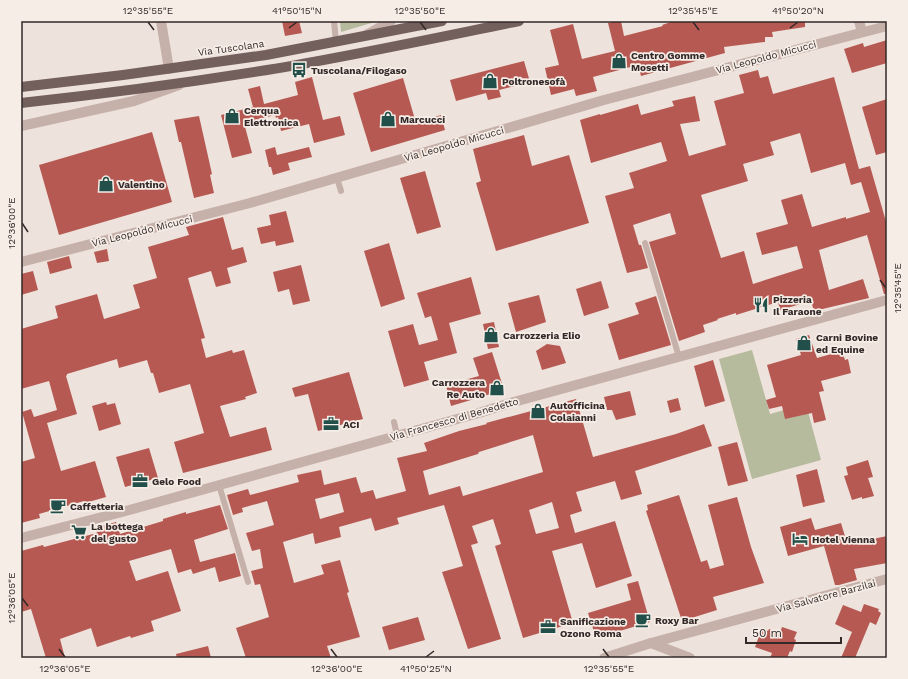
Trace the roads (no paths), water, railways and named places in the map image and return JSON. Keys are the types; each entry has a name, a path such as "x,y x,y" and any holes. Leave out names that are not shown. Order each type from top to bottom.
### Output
{"main road":[{"name":"Via Tuscolana","path":"21,87 169,69 266,55 442,21"},
{"path":"21,103 186,83 268,70 352,55 519,21"}],"street":[{"path":"161,21 169,69"},
{"path":"364,36 391,21"},
{"path":"859,21 862,32"},
{"name":"Via Leopoldo Micucci","path":"21,262 250,203 604,100 887,26"},
{"path":"21,126 141,100 186,83"},
{"name":"Via Francesco di Benedetto","path":"21,538 219,485 887,300"},
{"name":"Via Salvatore Barzilai","path":"604,658 651,643 887,579"},
{"path":"651,643 690,658"}],"lane":[{"path":"334,21 336,42"},
{"path":"337,178 341,192"},
{"path":"645,243 679,357"},
{"path":"394,422 397,435"},
{"path":"219,485 248,582"}],"place":[{"name":"Centro Gomme Mosetti","path":"619,61"},
{"name":"Tuscolana/Filogaso","path":"299,70"},
{"name":"Poltronesofà","path":"490,81"},
{"name":"Cerqua Elettronica","path":"232,116"},
{"name":"Marcucci","path":"388,119"},
{"name":"Valentino","path":"106,184"},
{"name":"Pizzeria Il Faraone","path":"761,305"},
{"name":"Carrozzeria Elio","path":"491,335"},
{"name":"Carni Bovine ed Equine","path":"804,343"},
{"name":"Carrozzera Re Auto","path":"497,388"},
{"name":"Autofficina Colaianni","path":"538,411"},
{"name":"ACI","path":"331,424"},
{"name":"Gelo Food","path":"140,481"},
{"name":"Caffetteria","path":"58,506"},
{"name":"La bottega del gusto","path":"79,532"},
{"name":"Hotel Vienna","path":"800,539"},
{"name":"Roxy Bar","path":"643,620"},
{"name":"Sanificazione Ozono Roma","path":"548,627"}]}
